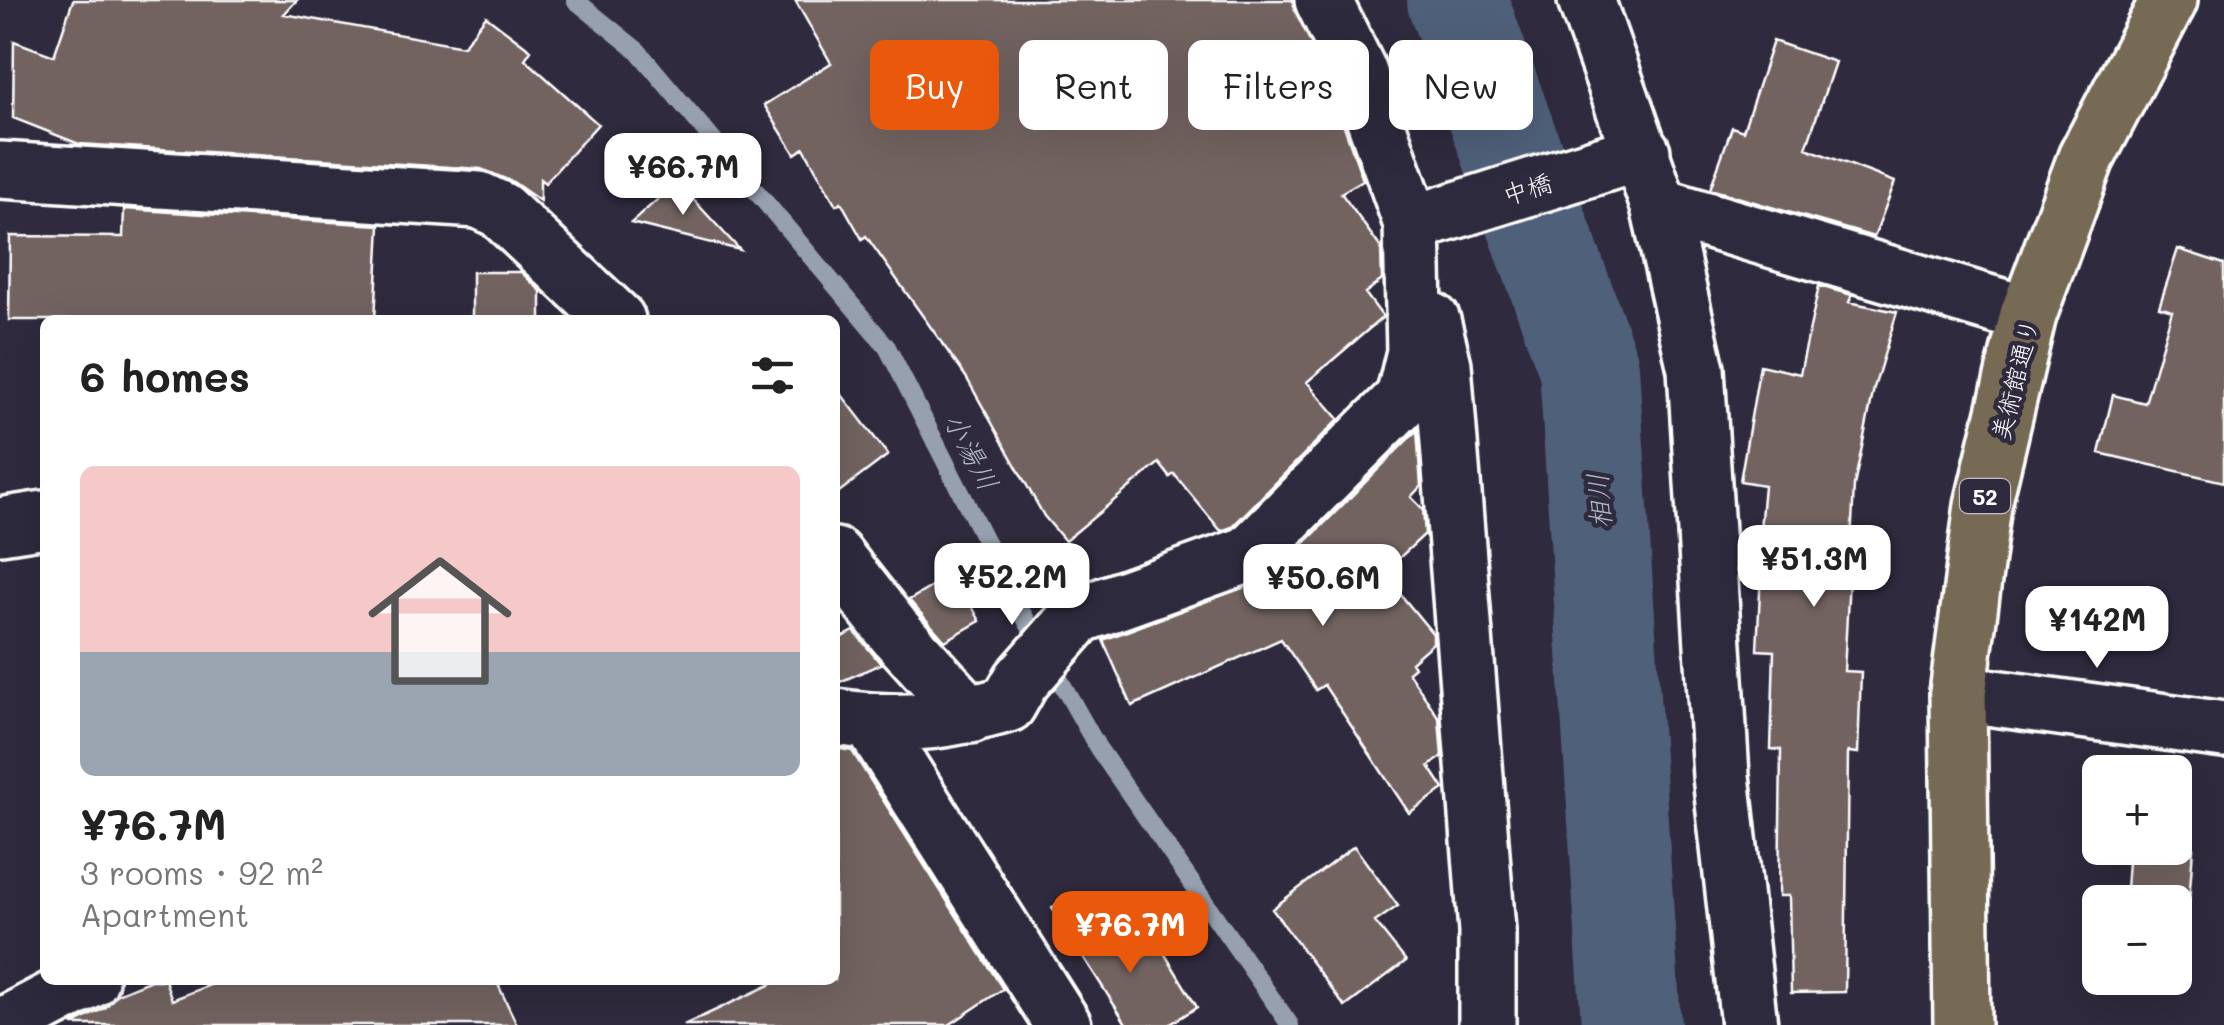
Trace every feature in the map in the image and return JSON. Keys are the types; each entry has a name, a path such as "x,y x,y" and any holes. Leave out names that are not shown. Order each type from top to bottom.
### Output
{"highway":[{"name":"美術館通り","path":"1962,1025 1958,693 1983,505 2028,315 2086,158 2169,0"}],"street":[{"path":"1323,0 1358,70 1412,234 1443,365 1487,931 1487,1025"},
{"path":"1606,14 1659,206 1696,370 1722,776 1749,1025"},
{"name":"中橋","path":"1412,234 1642,152"},
{"path":"0,170 479,200 500,210 613,315"},
{"path":"1659,206 2028,315"},
{"path":"853,720 948,722 1008,704 1021,681 1079,615 1248,554 1404,398 1414,352 1412,234"},
{"path":"0,526 40,520"},
{"path":"840,562 894,631 970,714"},
{"path":"1958,693 2224,730"},
{"path":"853,720 1064,1025"},
{"path":"4,1025 80,985"}],"water":[{"path":"1621,872 1633,1025 1598,1025"}],"building":[{"path":"73,0 297,0 284,14 463,46 486,16 531,50 525,59 598,124 545,183 540,179 540,201 513,182 481,169 79,144 13,118 14,41 54,56"},
{"path":"795,0 1292,0 1310,40 1188,40 1188,130 1345,130 1363,180 1341,193 1381,248 1382,280 1365,293 1383,317 1307,382 1339,419 1232,527 1221,531 1174,474 1170,477 1159,463 1065,541 1044,516 966,377 866,236 862,239 841,202 836,205 804,148 795,154 764,105 831,63"},
{"path":"1773,41 1835,62 1806,148 1895,182 1874,237 1710,189 1732,127 1743,131"},
{"path":"677,182 740,250 631,223"},
{"path":"124,209 380,225 375,315 40,315 40,320 9,320 10,236 123,237"},
{"path":"2178,249 2224,264 2224,482 2099,453 2113,395 2145,403 2172,311 2159,307"},
{"path":"472,272 521,272 541,291 541,315 472,315"},
{"path":"1819,286 1852,295 1849,302 1897,312 1874,388 1854,486 1844,671 1861,672 1858,753 1848,752 1845,992 1791,993 1789,896 1779,896 1781,750 1771,749 1774,651 1757,650 1762,552 1758,552 1764,485 1740,481 1760,365 1800,374"},
{"path":"840,393 888,455 840,491"},
{"path":"1417,430 1421,486 1411,497 1423,509 1425,534 1383,573 1433,634 1433,643 1411,662 1414,667 1408,672 1439,718 1442,757 1429,766 1444,789 1409,813 1324,685 1316,690 1281,639 1132,706 1103,640 1271,577"},
{"path":"954,574 980,621 945,641 909,600"},
{"path":"854,631 881,664 840,682 840,638"},
{"path":"840,749 852,751 1003,989 949,1025 684,1025 769,985 840,985"},
{"path":"1354,846 1398,906 1375,922 1406,961 1345,1007 1272,909"},
{"path":"2128,865 2192,865 2190,885 2126,885"},
{"path":"1062,900 1133,963 1160,946 1197,1007 1169,1025 1127,1025 1052,908"},
{"path":"139,985 167,985 172,1000 210,985 498,985 517,1025 72,1025 105,1008 117,994"}],"waterway":[{"name":"小湯川","path":"575,0 638,51 887,347 1020,609 1098,748 1290,1025"},
{"name":"相川","path":"1457,0 1589,368 1631,1025"}]}
